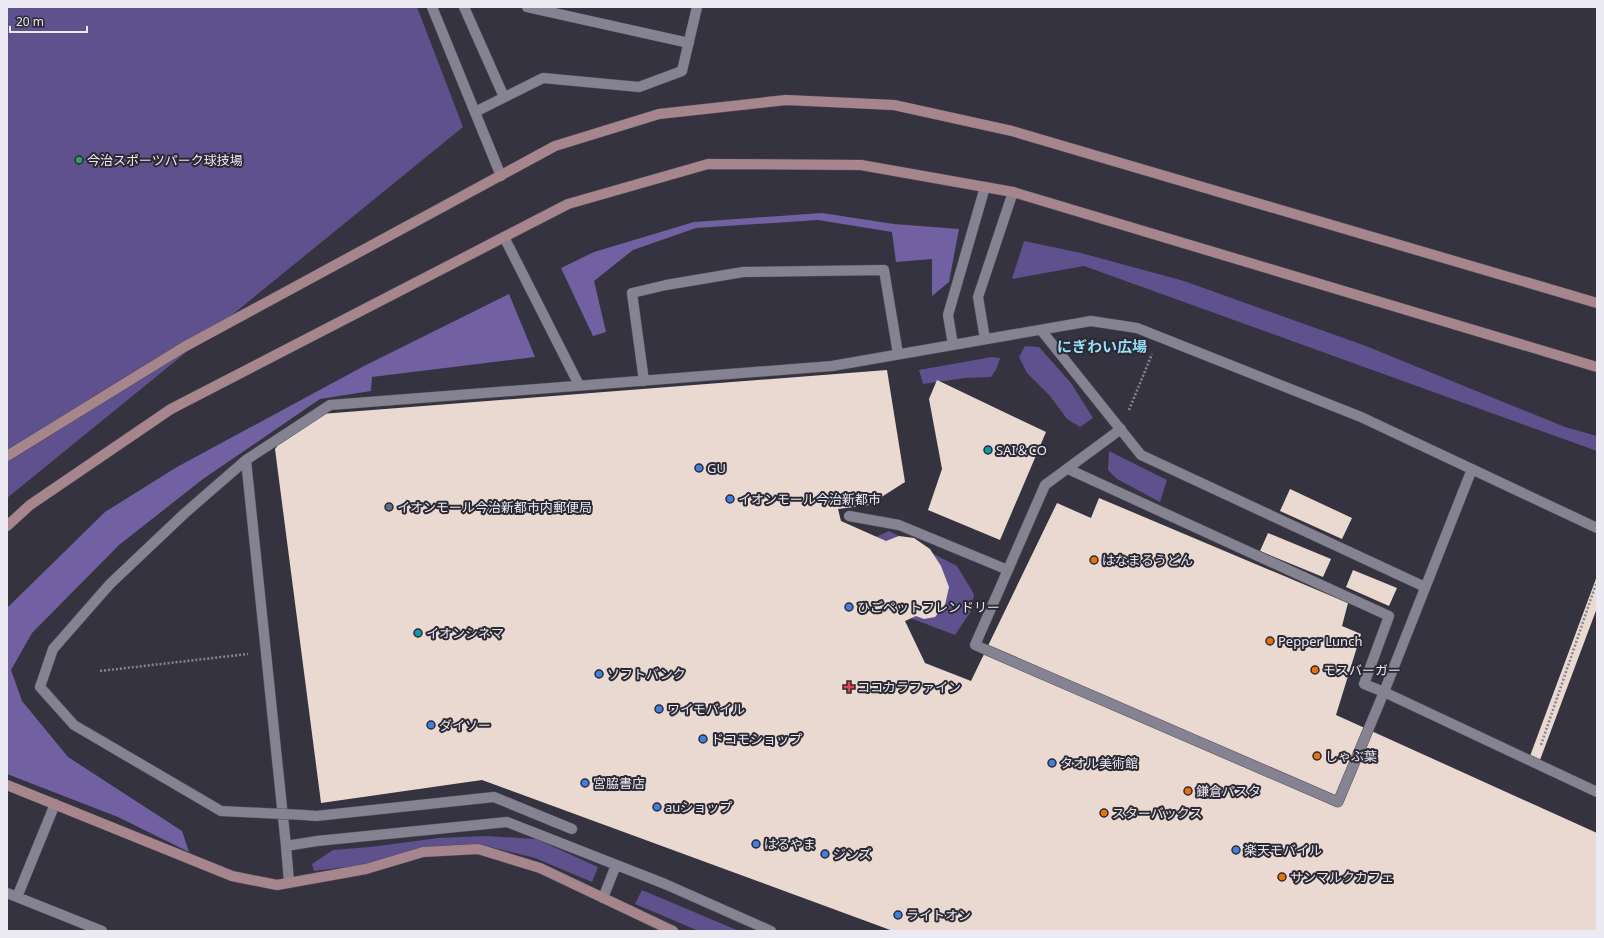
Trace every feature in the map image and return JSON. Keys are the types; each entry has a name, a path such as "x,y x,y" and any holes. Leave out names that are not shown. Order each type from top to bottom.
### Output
{"street":[{"path":"432,7 501,176"},
{"path":"464,7 504,98"},
{"path":"527,7 689,43"},
{"path":"475,112 543,78 639,87 682,71 697,7"},
{"path":"7,456 184,347 555,146 659,114 786,100 894,105 1012,131 1597,302"},
{"path":"7,526 30,505 171,409 504,237 568,204 708,164 861,165 1013,192 1597,367"},
{"path":"953,345 948,316 985,187"},
{"path":"985,339 978,297 1013,192"},
{"path":"504,237 578,386"},
{"path":"644,381 632,293 666,285 743,272 884,270 898,354"},
{"path":"572,829 494,797 316,816 221,811 74,725 40,688 53,648 110,584 186,513 246,460 330,405 832,366 1091,321 1137,328 1361,416 1597,528"},
{"path":"1041,330 1141,455 1425,587"},
{"path":"1121,429 1045,485 976,645 1338,802 1384,692 1472,469"},
{"path":"246,460 289,882"},
{"path":"1068,469 1389,616 1364,684 1597,792"},
{"path":"849,516 899,525 1008,570"},
{"path":"7,785 232,876 276,884 366,869 423,852 478,849 540,868 673,931"},
{"path":"18,897 55,804"},
{"path":"286,846 317,841 507,822 665,884 771,931"},
{"path":"603,898 616,865"},
{"path":"7,893 102,931"}],"path":[{"path":"1121,429 1160,337"},
{"path":"1534,763 1597,581"},
{"path":"100,671 266,652"}],"shaded area":[{"path":"7,7 417,7 463,127 7,498"},
{"path":"822,213 894,224 959,229 949,282 932,296 932,259 896,262 892,232 818,220 696,228 633,250 594,281 606,332 593,336 561,268 594,252 694,222"},
{"path":"1024,241 1081,253 1184,281 1366,346 1565,427 1597,436 1597,451 1084,266 1012,279"},
{"path":"509,294 535,357 372,377 371,391 320,399 203,479 119,545 32,633 11,670 22,701 68,757 182,831 189,852 118,817 7,774 7,608 105,512 177,467 364,366"},
{"path":"1025,346 1039,347 1071,383 1093,418 1080,427 1067,419 1050,396 1027,373 1019,357"},
{"path":"992,357 1000,358 997,368 991,377 965,378 923,384 919,370"},
{"path":"1109,451 1167,480 1160,502 1117,479 1108,470"},
{"path":"889,531 957,566 974,594 971,611 955,635 892,611 865,542"},
{"path":"486,836 536,839 598,867 592,882 535,858 478,844 423,847 369,864 314,871 312,864 333,850 439,838"},
{"path":"642,890 739,931 699,931 635,904"}],"building":[{"name":"イオンモール今治新都市","path":"887,370 905,482 869,505 838,509 841,521 886,541 899,536 914,538 930,549 941,566 949,587 945,605 935,617 924,619 916,616 905,621 925,663 971,681 1057,503 1091,518 1099,498 1348,603 1342,626 1361,634 1336,715 1597,833 1597,931 893,931 482,780 321,803 275,449 294,424 321,414"},
{"name":"SAI＆CO","path":"937,380 1046,432 1000,540 928,510 942,469 929,399"},
{"path":"1290,489 1352,518 1342,539 1280,511"},
{"path":"1268,533 1331,559 1323,577 1260,551"},
{"path":"1353,570 1397,588 1389,606 1346,587"},
{"path":"1597,576 1597,608 1540,760 1530,756"}],"place":[{"name":"今治スポーツパーク球技場","path":"79,160"},
{"name":"SAI＆CO","path":"988,450"},
{"name":"GU","path":"699,468"},
{"name":"イオンモール今治新都市","path":"730,499"},
{"name":"イオンモール今治新都市内郵便局","path":"389,507"},
{"name":"はなまるうどん","path":"1094,560"},
{"name":"ひごペットフレンドリー","path":"849,607"},
{"name":"イオンシネマ","path":"418,633"},
{"name":"Pepper Lunch","path":"1270,641"},
{"name":"モスバーガー","path":"1315,670"},
{"name":"ソフトバンク","path":"599,674"},
{"name":"ココカラファイン","path":"849,687"},
{"name":"ワイモバイル","path":"659,709"},
{"name":"ダイソー","path":"431,725"},
{"name":"ドコモショップ","path":"703,739"},
{"name":"しゃぶ葉","path":"1317,756"},
{"name":"タオル美術館","path":"1052,763"},
{"name":"宮脇書店","path":"585,783"},
{"name":"鎌倉パスタ","path":"1188,791"},
{"name":"auショップ","path":"657,807"},
{"name":"スターバックス","path":"1104,813"},
{"name":"はるやま","path":"756,844"},
{"name":"楽天モバイル","path":"1236,850"},
{"name":"ジンズ","path":"825,854"},
{"name":"サンマルクカフェ","path":"1282,877"},
{"name":"ライトオン","path":"898,915"}],"district":[{"name":"にぎわい広場","path":"1102,346"}]}
